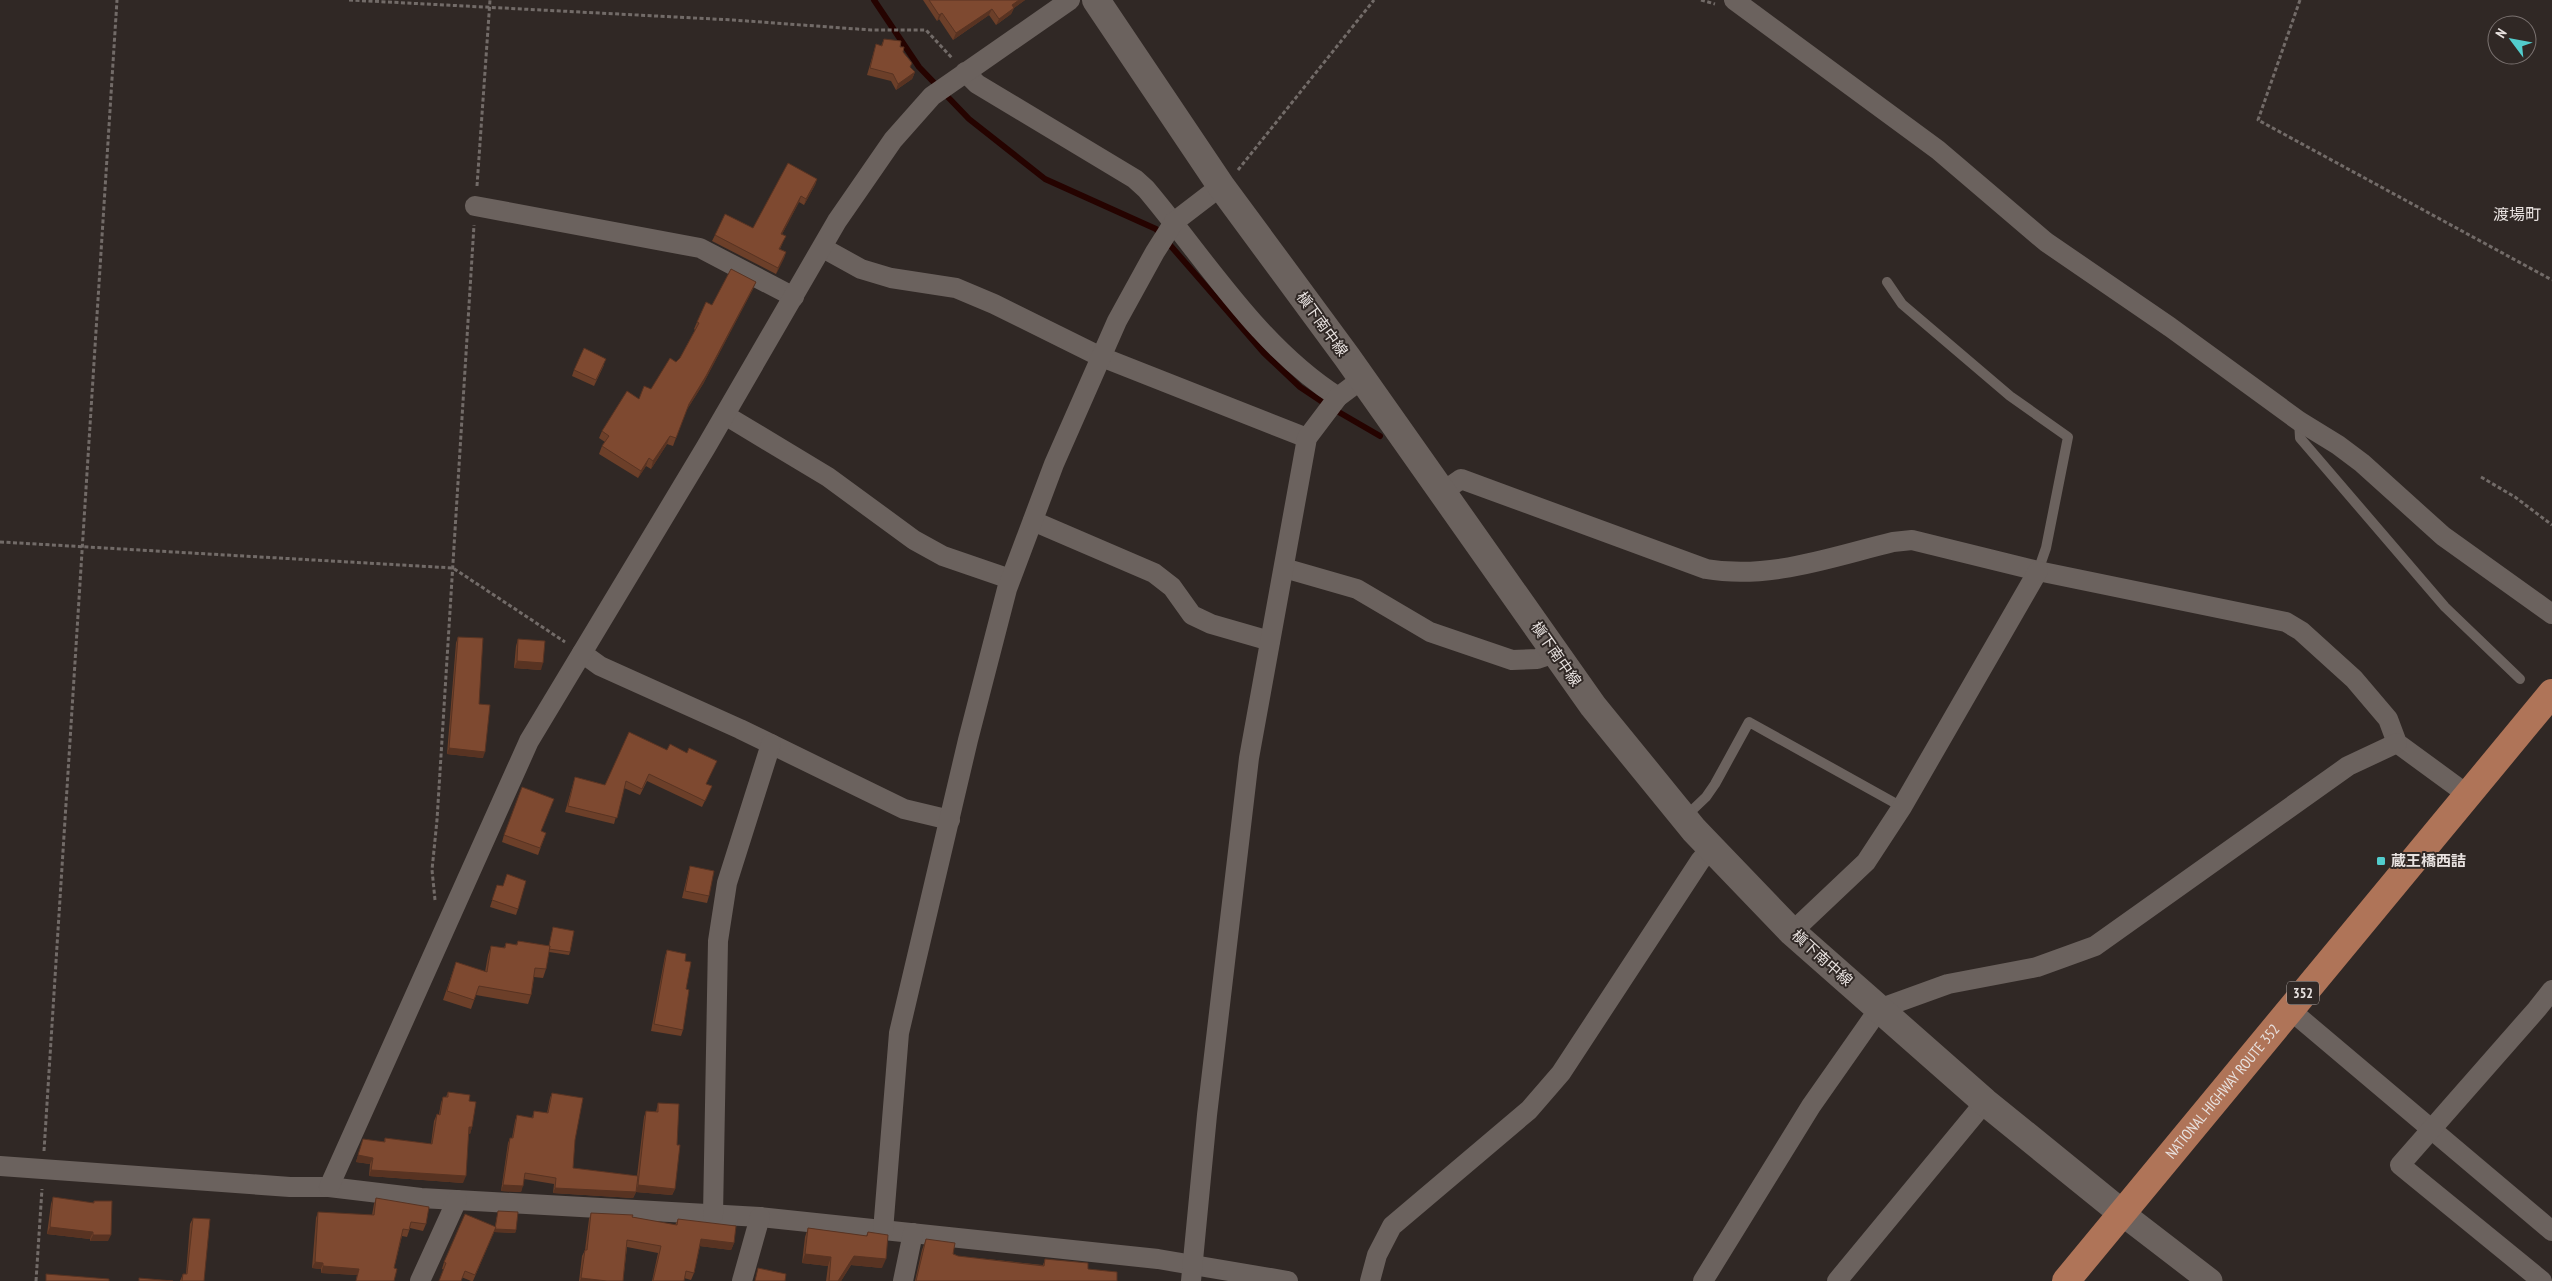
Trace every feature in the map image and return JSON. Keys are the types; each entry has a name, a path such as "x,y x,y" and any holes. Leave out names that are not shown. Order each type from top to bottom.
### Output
{"highway":[{"name":"NATIONAL HIGHWAY ROUTE 352","path":"2066,1281 2552,693"}],"main road":[{"name":"槇下南中線","path":"1096,0 1221,186 1362,379 1554,653 1593,706 1684,818 1792,932 1985,1102 2122,1214"}],"street":[{"path":"330,1187 529,741 725,415 842,213 892,140 932,96 1070,0"},
{"path":"1734,0 1938,150 2046,242 2170,327 2299,421 2362,463 2443,536 2552,614"},
{"path":"965,72 977,84 1135,180 1146,189 1259,329 1319,385 1338,397"},
{"path":"883,1231 899,1033 968,740 1010,579 1054,464 1100,356 1150,261 1174,222 1221,186"},
{"path":"475,206 700,248 794,297"},
{"path":"823,248 861,268 891,278 956,288 994,304 1100,356 1307,438"},
{"path":"1192,1273 1210,1085 1249,758 1307,438 1338,397 1362,379"},
{"path":"725,415 828,477 914,540 943,556 1010,579"},
{"path":"1441,493 1461,479 1698,566 1731,573 1762,573 1892,542 1912,540 2038,571 2286,622 2301,631 2354,679 2388,719 2397,743 2468,795"},
{"path":"1033,521 1154,573 1172,586 1192,615 1211,624 1270,641"},
{"path":"1284,568 1357,589 1430,632 1512,660 1537,660 1554,653"},
{"path":"1792,932 1857,872 1902,807 2038,571"},
{"path":"582,653 600,666 771,744 904,809 950,820"},
{"path":"1703,1281 1810,1106 1878,1009 1948,984 2037,967 2094,946 2348,766 2397,743"},
{"path":"714,1216 718,941 727,883 771,744"},
{"path":"1370,1281 1377,1255 1392,1226 1528,1110 1547,1091 1591,1028 1700,861 1712,848"},
{"path":"2542,1281 2400,1165 2551,994"},
{"path":"2289,1009 2552,1231"},
{"path":"1837,1281 1985,1102"},
{"path":"0,1166 290,1187 330,1187 421,1198 714,1216 760,1217 913,1234 1192,1273 1288,1281"},
{"path":"420,1281 457,1200"},
{"path":"2122,1214 2210,1281"},
{"path":"742,1281 760,1217"},
{"path":"903,1281 913,1234"}],"lane":[{"path":"1887,282 1902,304 2010,396 2068,437 2046,548 2038,571"},
{"path":"2299,421 2300,438 2426,586 2520,678"},
{"path":"1684,818 1706,797 1715,784 1749,722 1902,807"}],"path":[{"path":"36,1281 117,0"},
{"path":"349,0 734,20 871,30 926,30 965,72"},
{"path":"448,922 438,911 434,896 432,870 490,0"},
{"path":"1221,186 1242,166 1374,0"},
{"path":"2300,0 2258,120 2552,280"},
{"path":"2480,477 2515,497 2552,526"},
{"path":"0,542 453,568 582,653"}],"building":[{"path":"929,0 1019,0 1012,5 1014,8 999,19 992,9 956,33 942,13 939,15"},
{"path":"884,39 901,41 900,47 904,47 903,52 912,63 910,67 915,72 898,84 893,74 870,68 876,44 882,46"},
{"path":"788,163 817,179 806,199 801,196 781,234 786,236 779,249 786,252 778,268 715,235 725,214 753,228"},
{"path":"731,269 756,282 689,404 676,438 670,436 653,461 649,458 641,471 602,446 609,436 602,431 627,391 639,399 644,386 651,389 670,358 676,362 680,358 699,323 697,322 706,302 712,305"},
{"path":"584,348 606,359 596,380 574,370"},
{"path":"458,637 483,638 479,704 490,705 485,752 449,748"},
{"path":"518,639 545,641 543,663 517,661"},
{"path":"629,732 667,750 670,744 687,753 689,748 717,761 706,784 712,786 705,801 649,774 642,789 626,781 617,818 568,806 575,777 605,785"},
{"path":"522,787 554,799 541,831 546,833 540,848 504,835"},
{"path":"690,866 714,871 709,896 685,891"},
{"path":"507,874 526,881 518,909 492,900 497,885 503,886"},
{"path":"553,927 574,931 570,952 549,949"},
{"path":"518,941 550,946 546,969 535,968 531,995 479,986 474,1000 447,991 456,962 487,972 491,946 505,948 506,943 517,945"},
{"path":"667,950 686,954 685,961 691,962 686,989 689,990 683,1030 654,1024"},
{"path":"448,1092 470,1095 469,1101 476,1102 472,1127 469,1127 466,1176 371,1170 373,1158 358,1155 363,1139 385,1142 385,1138 432,1144 437,1114 440,1115 443,1097 448,1097"},
{"path":"552,1093 583,1098 575,1140 573,1168 638,1176 636,1192 555,1188 556,1178 525,1173 523,1186 503,1185 510,1138 513,1138 517,1115 533,1118 534,1111 548,1113"},
{"path":"658,1103 679,1104 677,1145 680,1145 675,1189 638,1185 646,1111 658,1112"},
{"path":"53,1197 94,1203 94,1201 112,1201 111,1235 93,1235 93,1232 50,1227"},
{"path":"376,1198 429,1207 426,1224 411,1222 409,1230 403,1229 394,1268 397,1269 394,1281 356,1281 359,1269 323,1266 323,1263 315,1262 318,1212 374,1215"},
{"path":"498,1211 518,1212 516,1230 495,1229"},
{"path":"591,1213 633,1215 632,1217 677,1225 678,1219 736,1226 734,1243 701,1239 694,1273 686,1271 684,1281 653,1281 661,1246 627,1240 623,1281 581,1278 585,1250 587,1250"},
{"path":"465,1214 496,1227 475,1275 465,1271 461,1281 439,1281 446,1263 444,1262"},
{"path":"193,1218 210,1219 204,1281 182,1281 183,1274 187,1274"},
{"path":"808,1228 867,1236 868,1232 888,1235 886,1259 854,1256 838,1281 829,1281 831,1257 805,1254"},
{"path":"926,1239 955,1243 953,1254 958,1256 1044,1266 1045,1259 1088,1263 1088,1269 1117,1272 1117,1281 916,1281"},
{"path":"758,1268 786,1274 785,1281 755,1281"},
{"path":"46,1274 109,1279 109,1281 46,1281"},
{"path":"139,1278 173,1281 139,1281"}],"waterway":[{"path":"874,0 919,67 969,119 1045,179 1156,229 1264,353 1300,387 1380,436"}],"place":[{"name":"蔵王橋西詰","path":"2381,861"}],"district":[{"name":"渡場町","path":"2517,214"}]}
